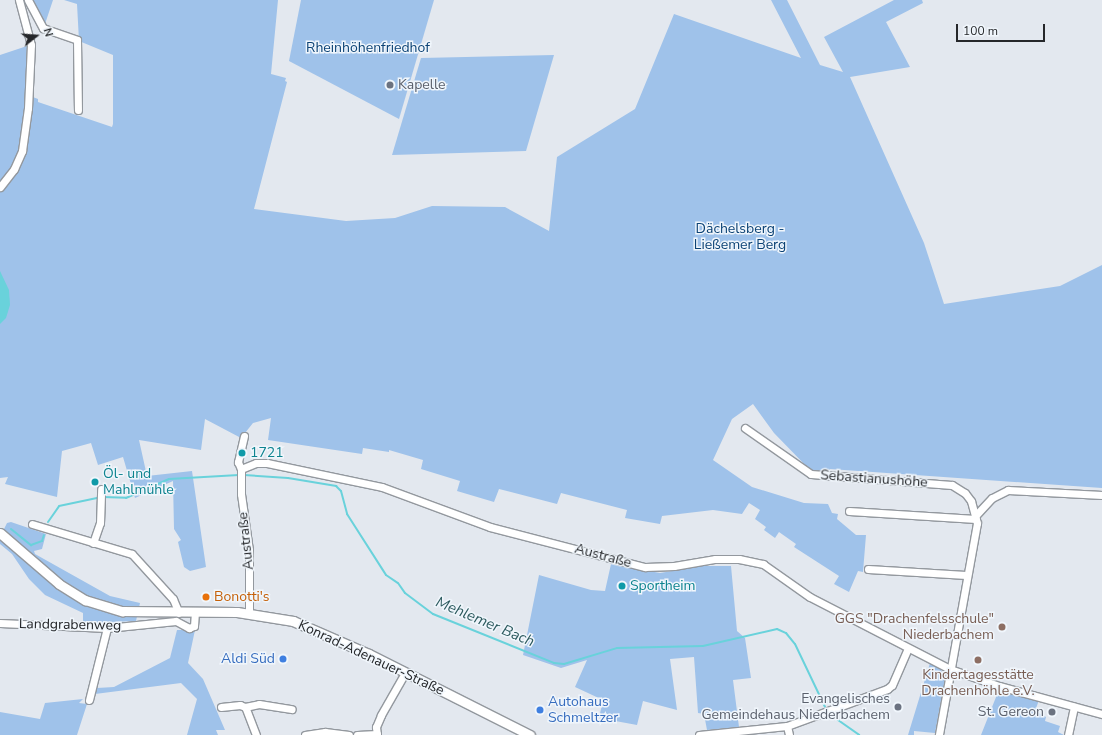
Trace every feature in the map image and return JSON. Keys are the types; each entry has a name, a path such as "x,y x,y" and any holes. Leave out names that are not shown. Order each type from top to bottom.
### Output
{"main road":[{"name":"Konrad-Adenauer-Straße","path":"0,533 59,584 85,600 122,611 249,613 301,624 342,641 530,735"}],"street":[{"path":"0,187 14,169 22,151 28,108 31,45 19,0"},
{"path":"28,0 43,28 77,40 78,110"},
{"name":"Sebastianushöhe","path":"745,428 811,474 952,485 965,493 976,517"},
{"name":"Austraße","path":"244,436 238,462 241,470 249,550 249,613"},
{"name":"Austraße","path":"241,470 256,463 267,463 382,487 490,527 645,567 674,566 715,559 739,559 763,564 810,597 950,669 999,686 1102,714"},
{"path":"939,735 976,517 992,498 1008,490 1102,495"},
{"path":"92,543 100,523 102,495"},
{"path":"849,511 976,517"},
{"path":"32,524 132,554 173,600 179,613"},
{"path":"868,569 966,575"},
{"name":"Landgrabenweg","path":"0,623 107,628 176,621 189,628 194,626 195,612"},
{"path":"89,700 107,628"},
{"path":"699,735 787,726 887,689 892,685 908,648"},
{"path":"357,735 377,734 381,715 405,673"},
{"path":"221,707 245,707 259,704 292,710"},
{"path":"245,707 256,735"},
{"path":"1068,735 1074,707"},
{"path":"787,726 789,735"},
{"path":"305,735 324,732 348,735"}],"green space":[{"path":"30,0 53,0 44,27"},
{"name":"Dächelsberg - Ließemer Berg","path":"64,0 278,0 271,74 286,78 285,81 287,82 254,209 346,221 395,218 432,206 505,207 549,231 557,157 635,109 674,14 801,58 771,0 787,0 820,65 843,72 824,37 894,0 922,0 923,3 886,22 910,67 850,77 924,243 944,304 1060,286 1102,265 1102,488 830,469 827,473 811,471 774,433 753,404 732,419 713,460 752,487 804,503 828,504 832,513 838,514 837,519 856,535 866,535 863,572 858,571 849,592 834,584 839,576 794,547 796,544 779,532 775,538 764,530 766,527 755,519 760,510 749,503 742,514 713,510 662,516 660,524 625,518 627,510 561,493 557,504 499,489 494,502 457,491 460,481 421,469 423,460 389,450 389,452 363,448 362,454 268,440 271,418 253,423 241,438 205,419 201,450 139,440 147,476 192,471 206,567 190,571 184,567 178,542 181,540 174,529 173,481 135,498 123,457 98,465 91,443 62,451 57,497 5,484 8,477 0,478 0,55 27,46 25,94 38,99 38,102 112,127 113,124 113,55 79,41 77,4"},
{"name":"Rheinhöhenfriedhof","path":"301,0 434,0 399,119 289,61"},
{"path":"554,55 526,151 392,155 421,58"},
{"path":"11,522 46,534 42,549 34,551 35,554 110,596 140,603 136,621 83,623 83,613 45,595 29,579 12,554 0,544 0,530 4,529 7,523"},
{"path":"611,564 660,573 702,566 731,566 737,631 745,638 751,678 733,680 739,727 707,730 704,714 698,713 694,657 670,659 677,710 643,701 637,725 599,718 603,700 575,687 587,660 561,668 523,655 539,575 591,590 605,591"},
{"path":"177,630 195,630 188,663 203,679 225,730 216,730 218,735 187,735 197,699 181,683 95,694 97,688 114,687 170,658"},
{"path":"930,663 940,668 945,678 935,733 914,731 914,735 908,735"},
{"path":"1001,690 1039,700 1035,711 1046,717 1045,721 1060,726 1058,732 1064,735 981,735 998,692"},
{"path":"83,699 79,703 87,704 77,735 0,735 0,712 40,719 45,703"}],"shaded area":[{"path":"0,271 9,290 10,305 6,318 0,324"}],"waterway":[{"name":"Mehlemer Bach","path":"103,497 126,498 169,479 239,475"},
{"name":"Mehlemer Bach","path":"244,475 288,478 336,486 341,491 347,514 386,575 398,583 405,593 433,614 554,663 564,664 617,648 703,646 777,629 786,633 795,644 826,709"},
{"name":"Mehlemer Bach","path":"48,522 59,506 98,498"},
{"name":"Mehlemer Bach","path":"11,529 31,545 42,541 44,535"},
{"name":"Mehlemer Bach","path":"828,713 859,735"}],"place":[{"name":"Kapelle","path":"390,85"},
{"name":"1721","path":"242,453"},
{"name":"Öl- und Mahlmühle","path":"95,482"},
{"name":"Sportheim","path":"622,586"},
{"name":"Bonotti's","path":"206,597"},
{"name":"GGS \"Drachenfelsschule\" Niederbachem","path":"1002,627"},
{"name":"Aldi Süd","path":"283,659"},
{"name":"Kindertagesstätte Drachenhöhle e.V.","path":"978,660"},
{"name":"Evangelisches Gemeindehaus Niederbachem","path":"898,707"},
{"name":"Autohaus Schmeltzer","path":"540,710"},
{"name":"St. Gereon","path":"1052,712"}]}
